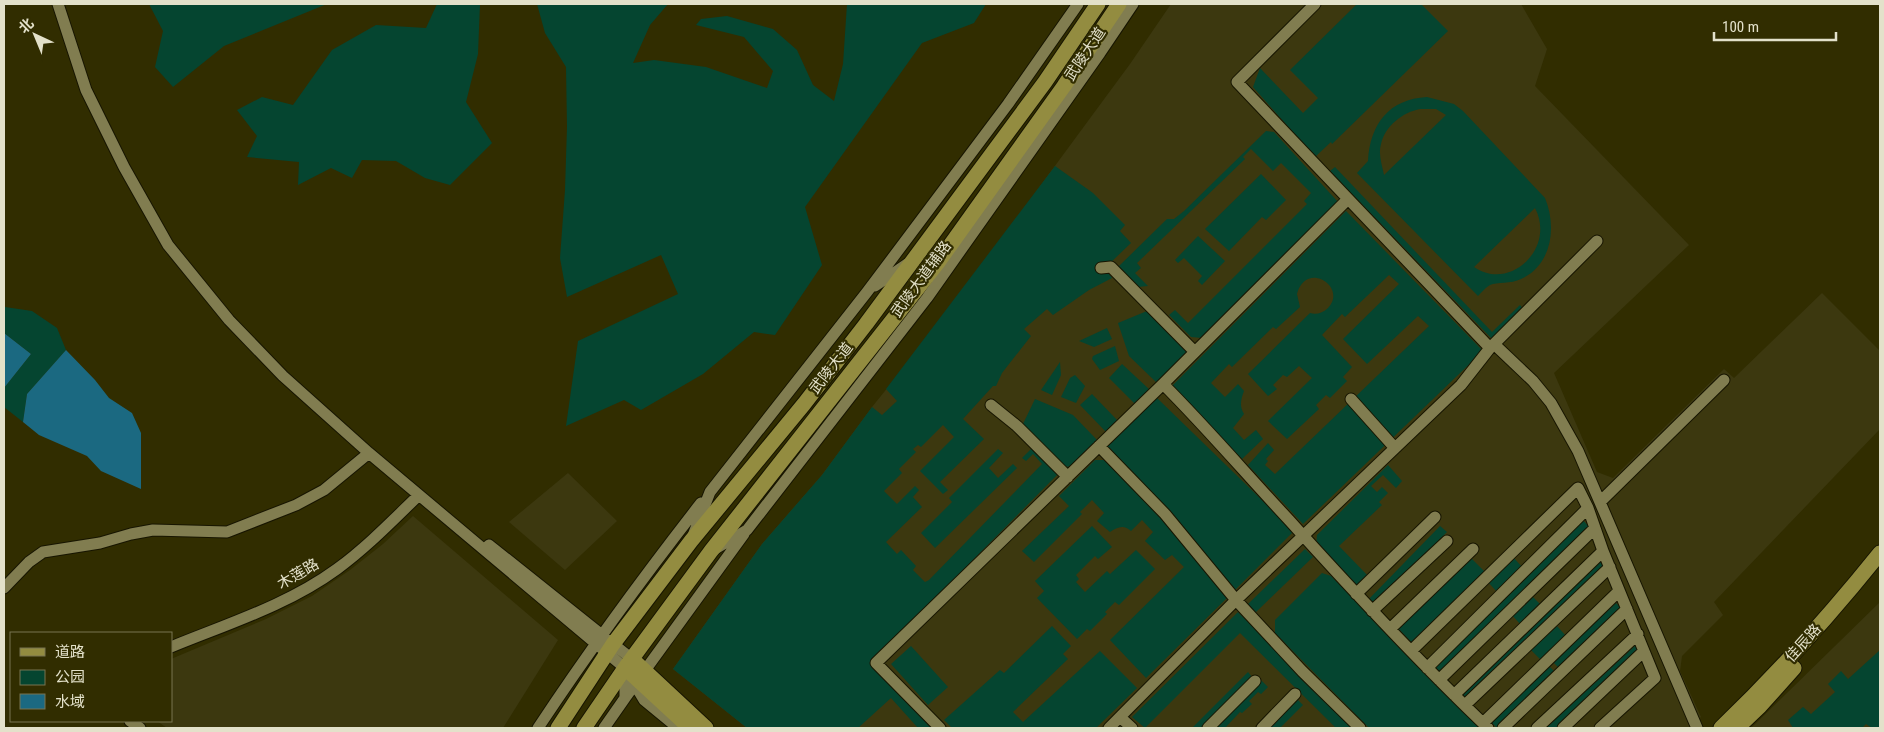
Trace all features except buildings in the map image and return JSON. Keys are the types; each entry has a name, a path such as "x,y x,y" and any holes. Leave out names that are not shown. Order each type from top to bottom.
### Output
{"main road":[{"name":"武陵大道","path":"558,728 604,644 804,404 1045,82 1098,4"},
{"name":"武陵大道","path":"584,728 711,551 939,261 1064,86 1119,4"},
{"name":"佳辰路","path":"1722,728 1754,697 1843,599 1880,553"},
{"name":"佳辰路","path":"1737,728 1760,706 1844,611 1880,567"},
{"path":"629,663 639,678 690,728"},
{"path":"639,678 706,728"}],"street":[{"path":"58,4 86,90 124,167 168,245 229,320 283,376 369,453 629,663 625,698"},
{"path":"65,4 92,90 130,166 174,244 232,316 286,372 604,644"},
{"path":"538,728 604,644 653,564 867,292 1058,34 1078,4"},
{"name":"武陵大道辅路","path":"711,551 747,530 926,298 1133,4"},
{"path":"1315,4 1237,82 1347,200 1492,346 1533,381 1551,403 1578,450 1697,728"},
{"path":"1045,82 1058,34"},
{"path":"1064,86 1100,53"},
{"path":"940,728 876,662 1163,384 1347,200"},
{"path":"1109,728 1236,600 1461,385 1492,346 1597,240"},
{"path":"867,292 915,258"},
{"path":"926,298 939,261"},
{"path":"1101,268 1111,267 1195,352"},
{"path":"1600,502 1724,380"},
{"path":"1163,384 1204,425 1372,611 1485,726 1619,591"},
{"path":"1351,399 1394,447"},
{"path":"991,406 1017,426 1068,477"},
{"path":"1099,446 1165,514 1236,600 1302,671 1360,728"},
{"path":"4,588 43,552 100,543 153,530 227,532 296,504 324,490 369,453"},
{"path":"1411,651 1578,488 1588,508 1603,551 1655,678 1600,728"},
{"path":"690,541 710,492"},
{"name":"木莲路","path":"172,647 272,606 336,570 369,544 419,495"},
{"path":"1427,668 1588,508"},
{"path":"1356,594 1435,517"},
{"path":"1439,680 1595,528"},
{"path":"604,728 747,530"},
{"path":"1372,611 1447,541"},
{"path":"1390,629 1473,549"},
{"path":"1454,695 1603,551"},
{"path":"1465,705 1610,567"},
{"path":"1503,728 1627,609"},
{"path":"1538,728 1638,634"},
{"path":"1562,728 1644,650"},
{"path":"639,678 644,700 678,728"},
{"path":"1208,728 1254,681"},
{"path":"1262,728 1295,694"},
{"path":"1120,717 1132,728"}],"shaded area":[{"path":"1171,4 1521,4 1547,49 1535,86 1689,245 1554,373 1597,472 1613,478 1724,369 1734,378 1822,293 1880,351 1880,429 1714,602 1723,615 1682,656 1680,671 1701,717 1689,728 747,728 673,669 762,544 822,475 872,407 931,334 1130,64"},
{"path":"568,473 617,521 565,570 509,522"},
{"path":"413,516 558,640 503,728 167,728 158,722 172,722 172,659 266,619 312,596 383,544"},
{"path":"1880,602 1880,728 1751,728"}],"green space":[{"path":"149,4 327,4 224,46 173,87 155,67 163,31"},
{"path":"437,4 480,4 478,54 466,102 492,143 450,185 425,178 396,161 362,160 352,178 331,168 298,185 299,162 247,157 257,136 237,110 262,97 293,105 332,50 376,25 426,28"},
{"path":"537,4 668,4 650,25 633,63 654,60 706,67 767,88 773,71 744,37 696,25 701,19 727,16 773,29 797,50 813,85 834,101 843,64 847,4 986,4 974,23 922,43 805,207 822,265 775,335 754,332 703,374 641,410 624,400 566,426 578,341 678,294 661,255 567,297 560,258 567,127 566,67 545,33"},
{"path":"1357,4 1421,4 1448,31 1332,144 1331,142 1315,157 1253,87 1260,68 1303,113 1318,98 1290,70"},
{"path":"1427,97 1454,104 1463,111 1545,198 1551,221 1549,244 1540,265 1531,273 1517,281 1490,285 1478,296 1357,173 1368,161 1373,136 1384,116 1392,108 1414,99","holes":["1420,109 1436,109 1446,115 1384,175 1380,152 1386,131 1407,113","1535,208 1540,223 1539,238 1534,251 1526,262 1515,270 1502,274 1488,273 1474,267"]},
{"path":"1266,131 1274,132 1338,202 1202,338 1191,337 1169,315 1175,310 1188,323 1307,204 1304,201 1311,193 1281,163 1273,171 1251,149 1243,157 1245,159 1137,263 1141,268 1135,273 1148,286 1138,287 1118,267 1167,219 1174,219 1184,211"},
{"path":"1055,166 1093,193 1125,225 1120,231 1131,243 1108,265 1106,270 1112,278 1089,290 1053,315 1047,309 1024,329 1031,336 1002,373 996,386 993,386 963,419 984,439 940,482 948,490 943,494 920,471 954,437 943,425 921,447 918,445 913,449 916,452 899,469 902,473 884,491 897,504 915,486 919,490 913,497 922,507 886,542 897,554 901,550 916,566 913,570 925,582 1042,464 1033,454 1026,461 1022,458 1033,447 1059,473 872,662 932,728 918,728 891,698 858,728 747,728 673,669 762,544 822,475 872,407 882,415 897,401 886,389"},
{"path":"1335,167 1492,332 1520,305 1523,309 1492,339 1330,171"},
{"path":"1261,174 1286,200 1266,220 1262,217 1229,251 1205,229"},
{"path":"1346,211 1483,351 1303,524 1248,465 1268,443 1274,450 1266,459 1268,461 1265,465 1275,474 1429,326 1418,316 1367,364 1343,339 1399,284 1389,275 1345,317 1342,314 1322,335 1352,367 1343,377 1347,381 1330,398 1326,395 1316,405 1319,409 1287,439 1268,421 1312,378 1299,366 1287,377 1283,375 1273,385 1277,389 1268,396 1248,374 1310,313 1319,313 1328,308 1333,300 1333,292 1323,280 1316,278 1308,279 1302,284 1297,294 1300,307 1276,329 1273,327 1232,367 1229,364 1211,383 1225,397 1238,384 1244,391 1241,408 1244,414 1233,428 1244,440 1256,430 1263,439 1242,459 1172,386"},
{"path":"1198,236 1225,261 1202,285 1198,281 1202,276 1184,258 1178,263 1175,260"},
{"path":"4,287 5,307 32,311 57,328 66,350 27,394 23,422 4,407 4,388 31,354 4,333"},
{"path":"1147,311 1188,352 1157,383 1129,356 1118,323"},
{"path":"1107,328 1112,339 1094,347 1079,341"},
{"path":"1115,346 1119,361 1100,370 1092,359 1093,356"},
{"path":"1060,362 1061,375 1052,395 1041,390"},
{"path":"1122,364 1150,390 1136,405 1109,378"},
{"path":"1075,375 1085,386 1076,403 1061,397 1070,378"},
{"path":"1092,394 1118,421 1107,433 1080,405"},
{"path":"1157,398 1294,531 1234,591 1106,448"},
{"path":"1035,399 1073,415 1098,441 1071,467 1062,466 1022,426"},
{"path":"998,449 1003,453 989,468 998,478 1013,464 1017,468 935,548 921,533 952,502 949,498"},
{"path":"1095,460 1104,460 1192,550 1229,596 1146,678 1110,640 1184,567 1172,555 1165,560 1145,541 1153,532 1142,520 1131,531 1120,527 1110,532 1097,521 1104,513 1092,500 1080,512 1082,514 1034,562 1022,551 1069,506 1059,496"},
{"path":"1388,465 1402,481 1396,488 1383,475 1371,486 1377,492 1382,487 1388,493 1379,502 1382,505 1339,546 1369,577 1356,588 1316,546 1317,535"},
{"path":"1583,520 1589,527 1440,673 1434,666"},
{"path":"1092,526 1112,547 1098,559 1095,556 1076,575 1079,579 1076,582 1085,592 1107,571 1110,574 1136,550 1155,569 1119,605 1115,602 1105,612 1107,614 1090,631 1087,629 1077,639 1037,598 1044,591 1035,581"},
{"path":"1440,526 1447,532 1374,606 1368,600"},
{"path":"1305,549 1313,557 1255,613 1247,605"},
{"path":"1469,556 1485,572 1412,643 1397,627"},
{"path":"1513,557 1522,567 1497,592 1488,582"},
{"path":"1601,561 1606,566 1466,699 1461,694"},
{"path":"1322,573 1331,576 1481,728 1369,728 1275,633 1275,620"},
{"path":"1532,596 1541,605 1521,625 1512,615"},
{"path":"1616,603 1622,609 1558,667 1553,662"},
{"path":"1238,612 1354,728 1336,728 1240,633 1145,728 1132,717"},
{"path":"1052,626 1071,646 1063,654 1068,659 1013,712 1023,722 1100,651 1137,688 1096,728 952,728 944,720 1000,670 1004,673"},
{"path":"1557,626 1566,636 1541,660 1531,650"},
{"path":"1638,643 1640,650 1558,728 1546,728"},
{"path":"911,646 948,687 928,705 891,664"},
{"path":"1880,650 1880,728 1872,728 1866,724 1862,728 1793,728 1788,720 1803,707 1811,714 1835,692 1828,684 1841,671 1848,679"},
{"path":"1548,665 1555,672 1497,728 1491,722"},
{"path":"1248,672 1252,677 1201,728 1192,728"},
{"path":"1261,680 1268,687 1261,694 1258,692 1249,701 1252,704 1242,713 1240,712 1225,728 1214,728"},
{"path":"1297,699 1303,705 1280,728 1268,728"}],"water":[{"path":"4,333 31,354 4,388"},
{"path":"66,350 95,380 109,398 132,413 141,433 141,489 101,471 87,456 39,435 23,422 27,394"}]}
